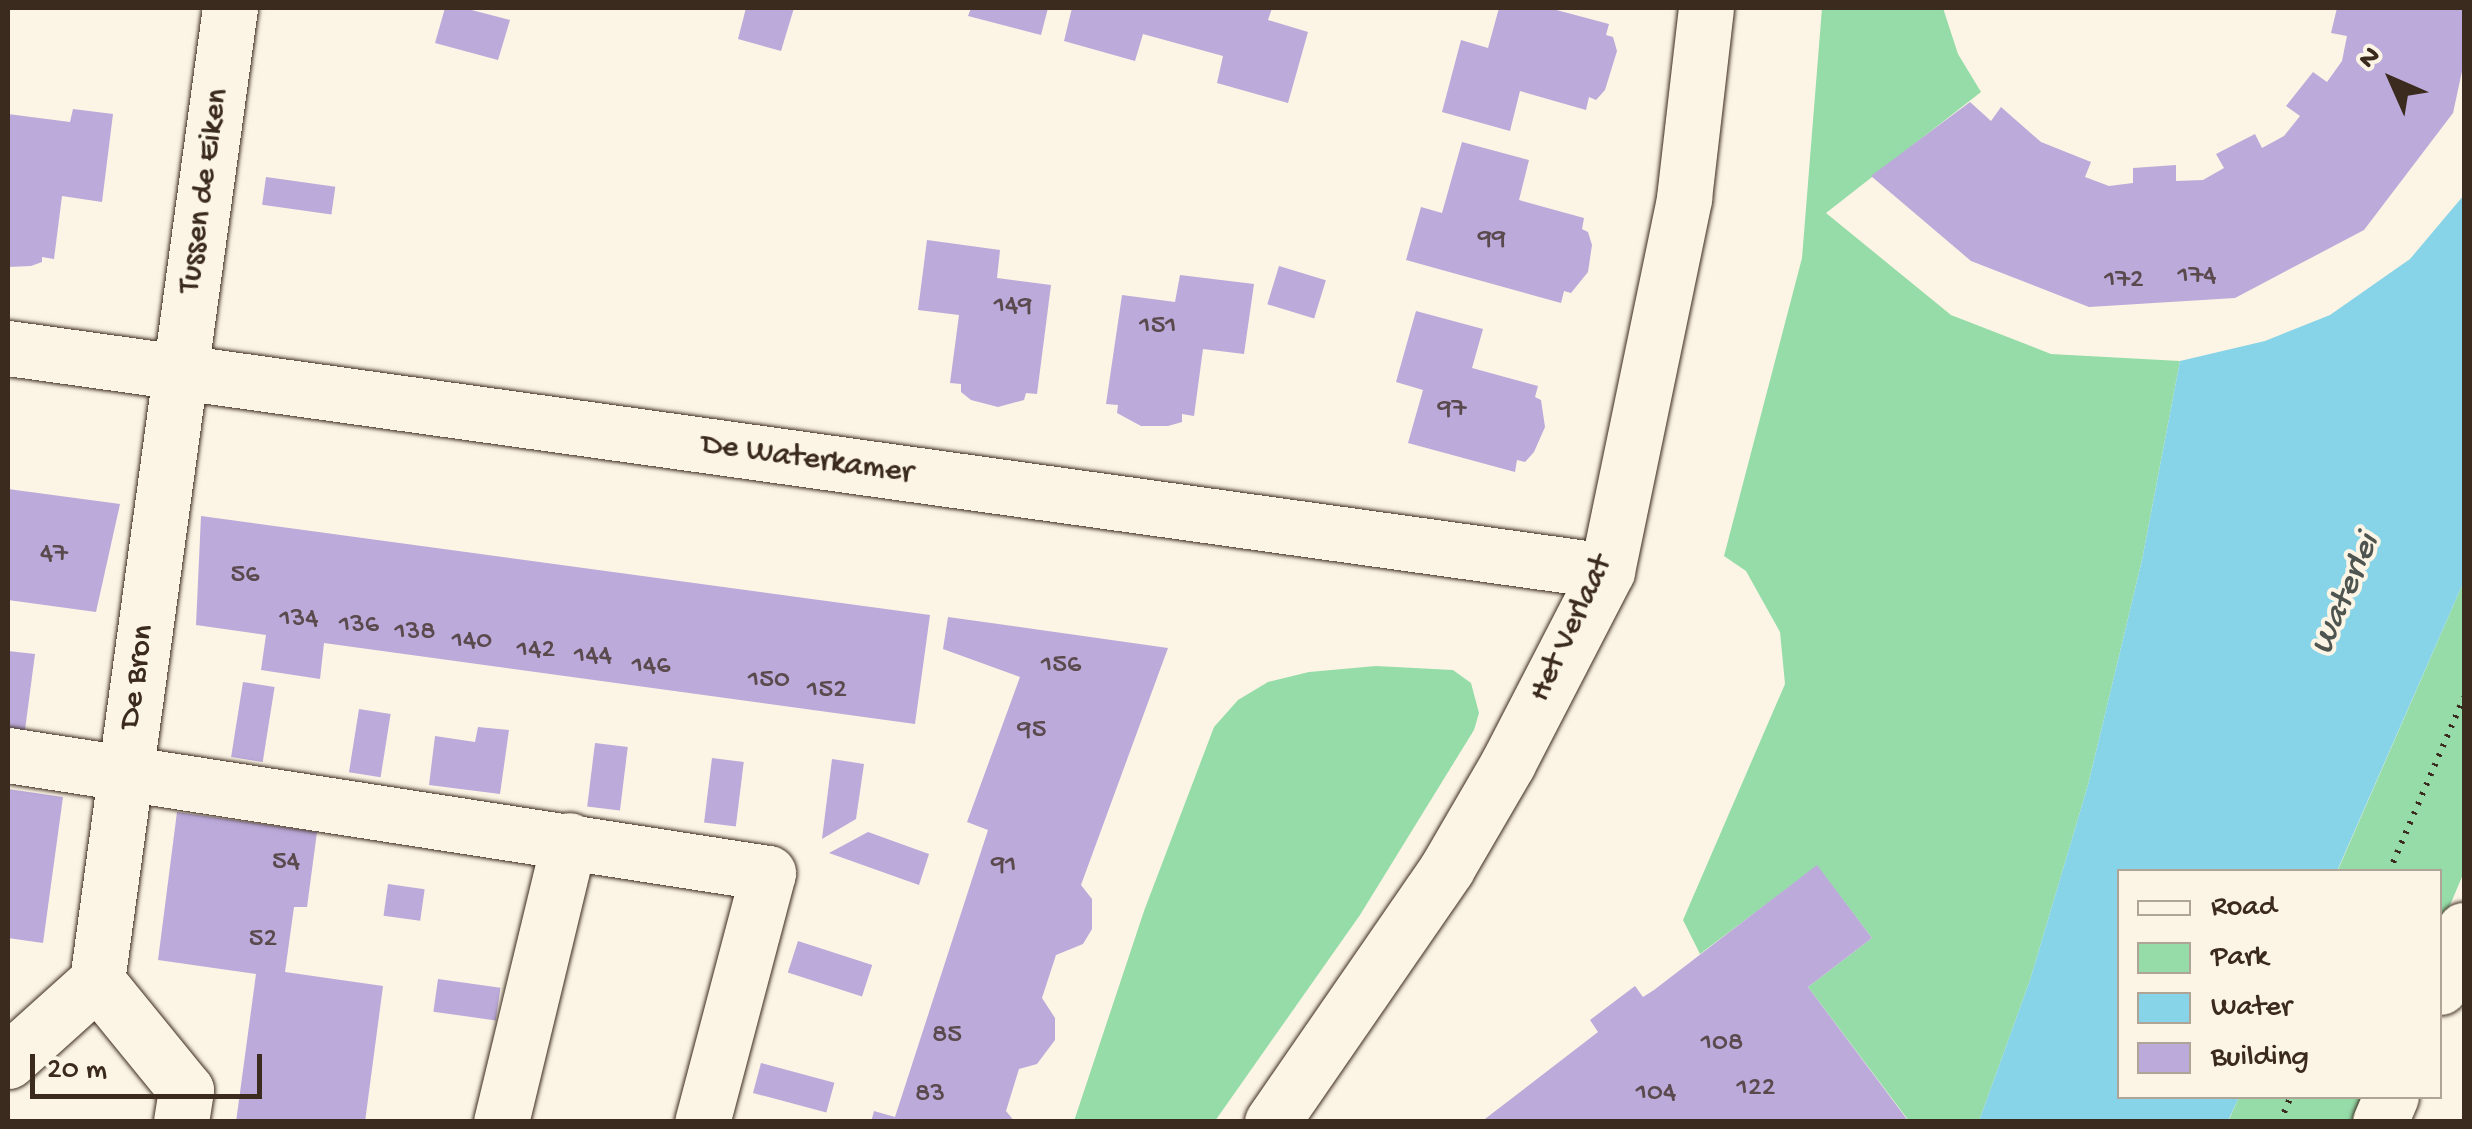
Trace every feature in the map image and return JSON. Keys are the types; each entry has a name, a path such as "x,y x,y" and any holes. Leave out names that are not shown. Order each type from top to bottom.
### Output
{"street":[{"name":"Tussen de Eiken","path":"180,374 230,8"},
{"name":"Het Verlaat","path":"1272,1122 1447,868 1508,763 1607,571 1684,198 1706,8"},
{"name":"De Waterkamer","path":"8,348 1607,571"},
{"name":"De Bron","path":"97,981 180,374"},
{"path":"8,754 768,872 702,1122"},
{"path":"501,1122 569,840"},
{"path":"2442,982 2464,930"},
{"path":"8,1061 97,981 186,1090 181,1122"}],"path":[{"path":"2391,869 2464,697"}],"green space":[{"path":"1822,8 1943,8 1958,54 1981,92 1826,213 1951,315 2051,354 2180,361 2142,560 2088,785 2030,980 1979,1121 1909,1121 1808,987 1872,938 1817,866 1700,954 1683,920 1785,684 1780,632 1746,571 1724,556 1802,258"},
{"path":"2464,581 2464,872 2442,924 2442,869 2338,869"},
{"path":"1376,666 1453,670 1471,683 1479,713 1474,730 1360,915 1215,1121 1074,1121 1144,911 1214,727 1238,700 1268,682 1309,672"},
{"path":"2238,1099 2365,1099 2355,1121 2228,1122"}],"water":[{"name":"Waterlei","path":"2464,195 2464,581 2338,869 2117,869 2117,1099 2238,1099 2228,1121 1979,1121 2030,980 2088,785 2142,560 2180,361 2265,341 2330,315 2410,259"}],"building":[{"path":"445,8 464,8 510,20 498,60 435,43"},
{"path":"746,8 794,8 781,51 738,39"},
{"path":"971,8 1048,8 1041,35 968,16"},
{"path":"1072,8 1272,8 1268,20 1308,32 1288,103 1217,83 1223,56 1143,34 1135,61 1064,41"},
{"path":"1499,8 1549,8 1609,24 1606,35 1613,37 1617,51 1605,90 1596,100 1589,97 1586,110 1520,91 1510,131 1442,112 1461,40 1488,48"},
{"path":"2337,8 2464,8 2464,62 2453,113 2364,230 2235,298 2089,307 1971,261 1871,176 1970,102 1991,121 2001,107 2041,142 2091,162 2085,177 2109,186 2133,183 2133,168 2176,165 2176,181 2203,180 2224,168 2216,154 2255,134 2262,148 2284,136 2300,116 2286,106 2313,72 2327,82 2342,61 2347,36 2331,33"},
{"path":"73,109 113,114 102,202 62,196 54,259 42,257 42,262 31,266 8,267 8,114 70,122"},
{"path":"1462,142 1529,160 1519,200 1584,218 1582,229 1588,232 1592,245 1588,272 1571,293 1564,291 1561,303 1406,260 1421,207 1442,213"},
{"path":"266,177 335,187 331,214 262,205"},
{"path":"927,240 1000,250 997,278 1051,285 1037,394 1026,393 1024,400 998,407 971,400 961,392 961,384 950,383 959,315 918,310"},
{"path":"1279,266 1326,280 1314,319 1267,304"},
{"path":"1180,275 1254,284 1244,354 1203,349 1194,416 1182,414 1182,422 1168,426 1141,426 1117,413 1118,405 1106,404 1122,295 1175,302"},
{"path":"1416,311 1483,329 1472,368 1538,386 1535,397 1541,400 1545,427 1534,452 1525,462 1517,460 1515,472 1408,443 1423,390 1396,382"},
{"path":"8,489 120,504 96,612 8,600"},
{"path":"201,516 930,615 915,724 324,643 320,679 261,670 266,635 196,625"},
{"path":"948,617 1168,648 1081,885 1092,899 1092,929 1083,944 1056,955 1042,998 1055,1018 1055,1040 1037,1064 1019,1069 1006,1111 1015,1122 871,1122 874,1111 895,1117 988,830 967,822 1020,677 943,649"},
{"path":"8,651 35,654 25,730 8,727"},
{"path":"243,682 275,687 263,762 231,757"},
{"path":"359,709 391,714 381,777 349,772"},
{"path":"478,727 509,730 500,794 429,785 435,736 475,742"},
{"path":"595,743 628,747 620,811 587,807"},
{"path":"712,758 744,762 736,826 704,823"},
{"path":"832,759 864,764 856,819 822,839"},
{"path":"8,789 63,797 43,943 8,938"},
{"path":"177,812 317,832 307,907 294,907 285,972 383,986 365,1122 236,1122 256,974 158,960"},
{"path":"868,832 929,854 919,885 829,853"},
{"path":"1817,865 1872,938 1808,987 1909,1122 1481,1122 1598,1032 1590,1020 1635,986 1643,997 1654,990"},
{"path":"388,884 425,889 420,921 384,916"},
{"path":"798,941 872,965 862,996 788,972"},
{"path":"438,979 500,988 496,1020 433,1012"},
{"path":"761,1063 834,1083 826,1113 753,1093"}]}
